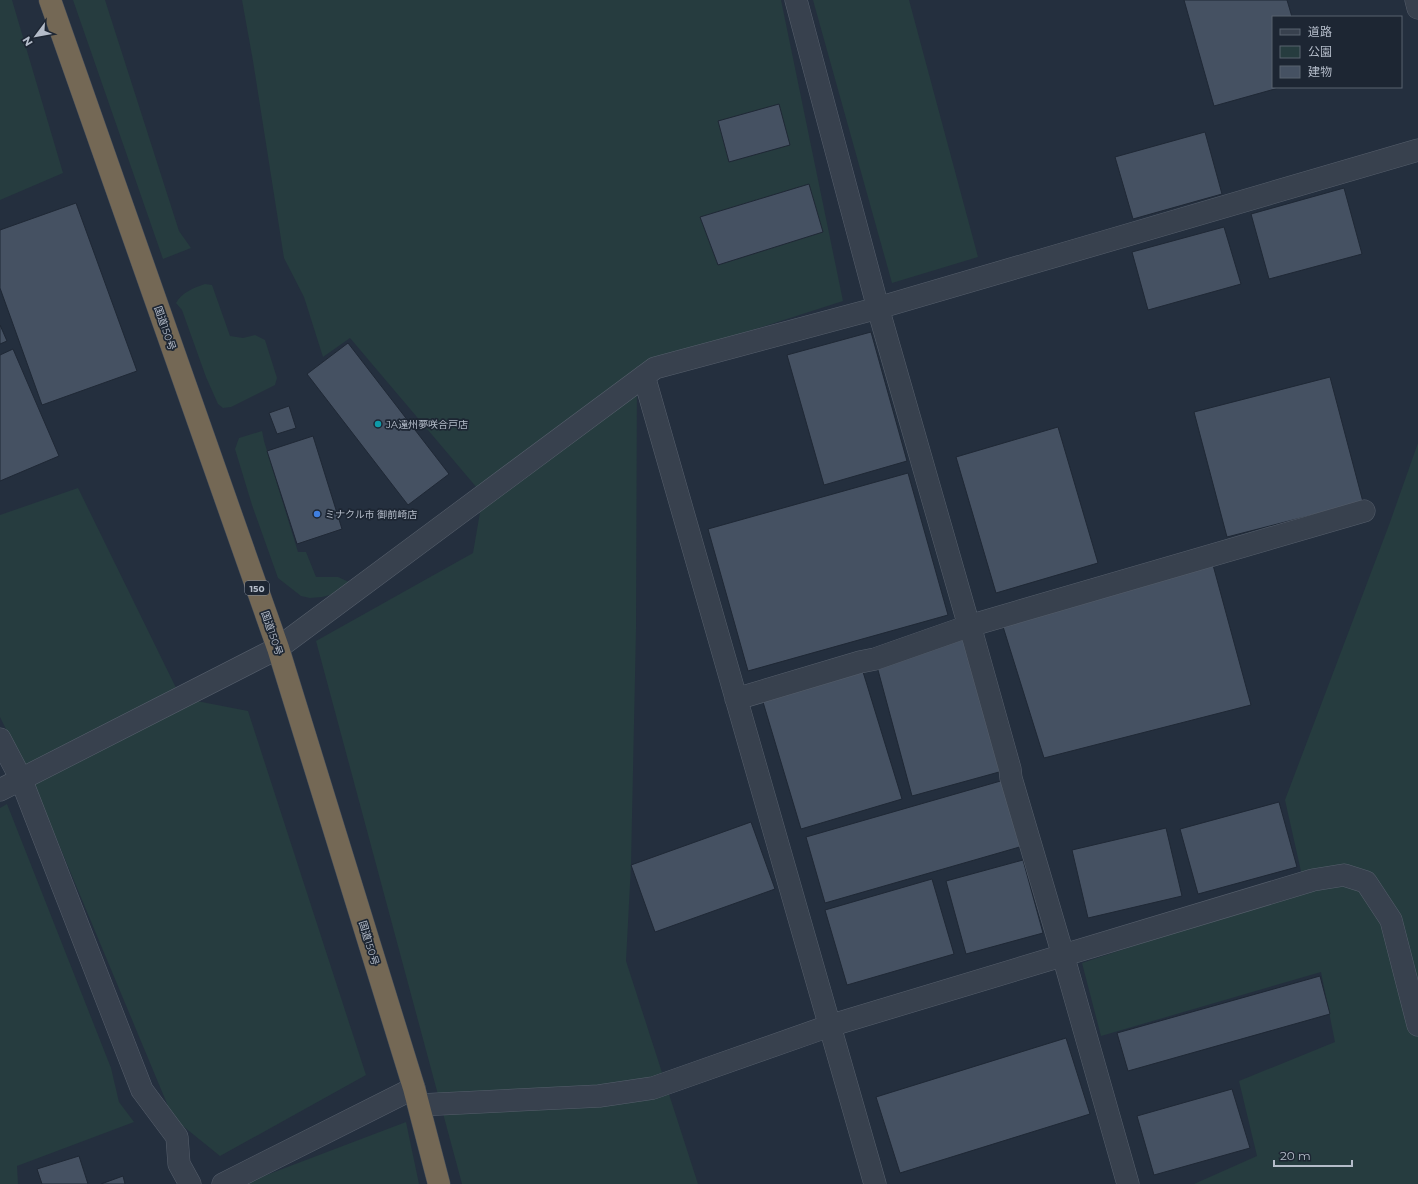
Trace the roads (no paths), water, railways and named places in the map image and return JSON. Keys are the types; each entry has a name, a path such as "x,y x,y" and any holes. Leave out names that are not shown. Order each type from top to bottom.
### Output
{"highway":[{"name":"国道150号","path":"50,0 278,648 416,1097 439,1184"}],"street":[{"path":"796,0 878,308 1128,1184"},
{"path":"1416,0 1418,8"},
{"path":"0,790 278,648 655,368 878,308 1418,150"},
{"path":"644,376 875,1184"},
{"path":"736,699 860,662 875,659 969,626 1364,511"},
{"path":"0,739 21,779 142,1090 177,1137 179,1164 190,1184"},
{"path":"223,1184 416,1097 599,1096 653,1088 829,1026 1313,880 1344,875 1366,882 1391,920 1418,1025"}],"place":[{"name":"JA遠州夢咲合戸店","path":"378,424"},
{"name":"ミナクル市 御前崎店","path":"317,514"}]}
